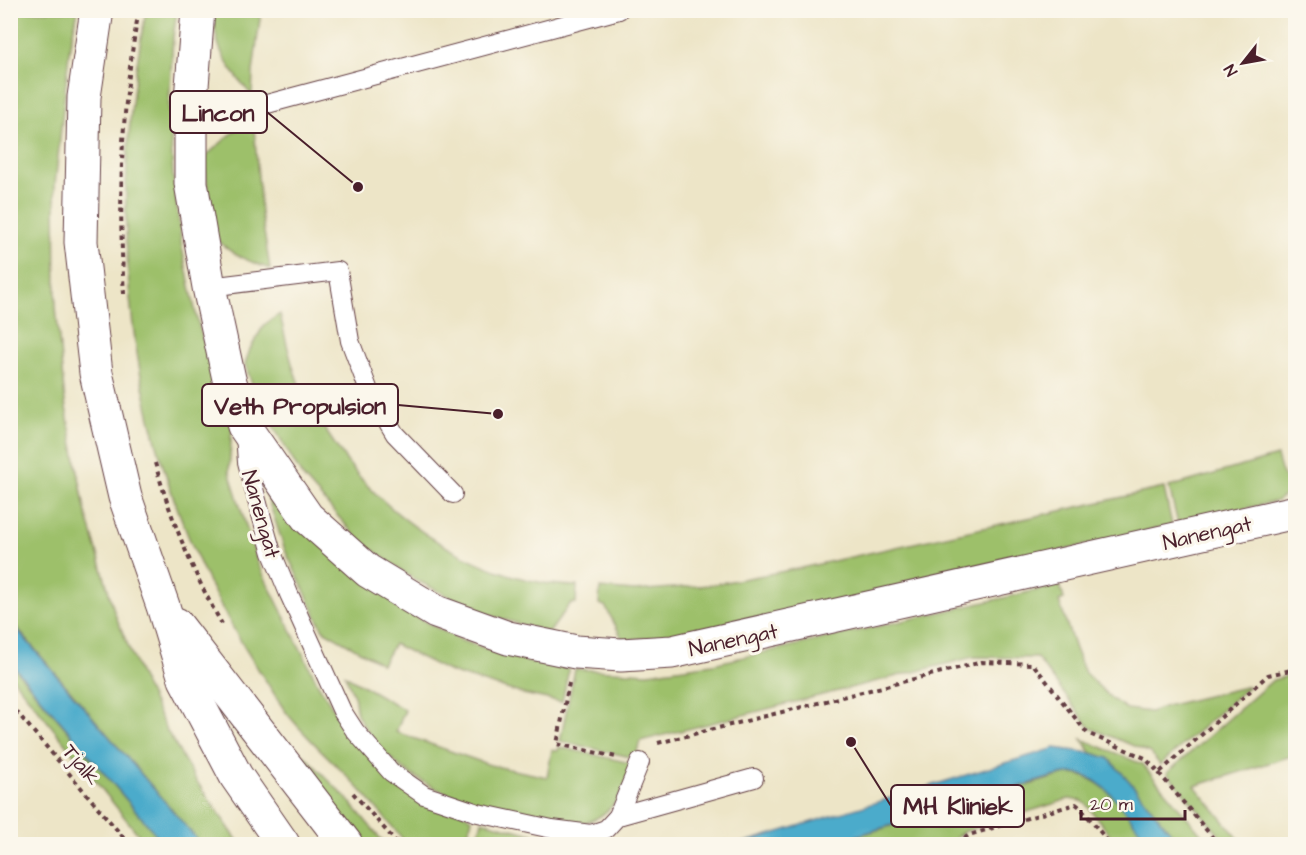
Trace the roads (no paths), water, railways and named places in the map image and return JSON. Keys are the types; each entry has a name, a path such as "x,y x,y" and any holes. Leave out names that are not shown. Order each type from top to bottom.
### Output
{"street":[{"path":"98,10 84,97 81,242 96,373 125,497 163,606 185,679 236,776 283,844"},
{"name":"Nanengat","path":"198,10 191,99 191,183 209,287 229,379 244,426 307,518 368,571 436,612 508,638 576,652 621,655 672,652 1296,512"},
{"path":"163,606 346,844"}],"lane":[{"path":"191,99 267,104 620,10"},
{"path":"209,287 338,271 350,341 369,391 395,434 453,494"},
{"name":"Nanengat","path":"244,426 247,462 258,504 272,553 289,594 342,711 355,731 391,772 424,795 478,813 552,829 591,834 606,829 618,816"},
{"path":"618,816 640,762"},
{"path":"618,816 754,778"}],"water":[{"path":"10,621 201,844 164,844 11,663"},
{"path":"1055,748 1108,758 1180,844 1150,844 1118,803 1099,784 1078,774 1064,774 829,844 739,844"}],"place":[{"name":"Lincon","path":"358,187"},
{"name":"Veth Propulsion","path":"498,414"},
{"name":"MH Kliniek","path":"851,742"}]}
